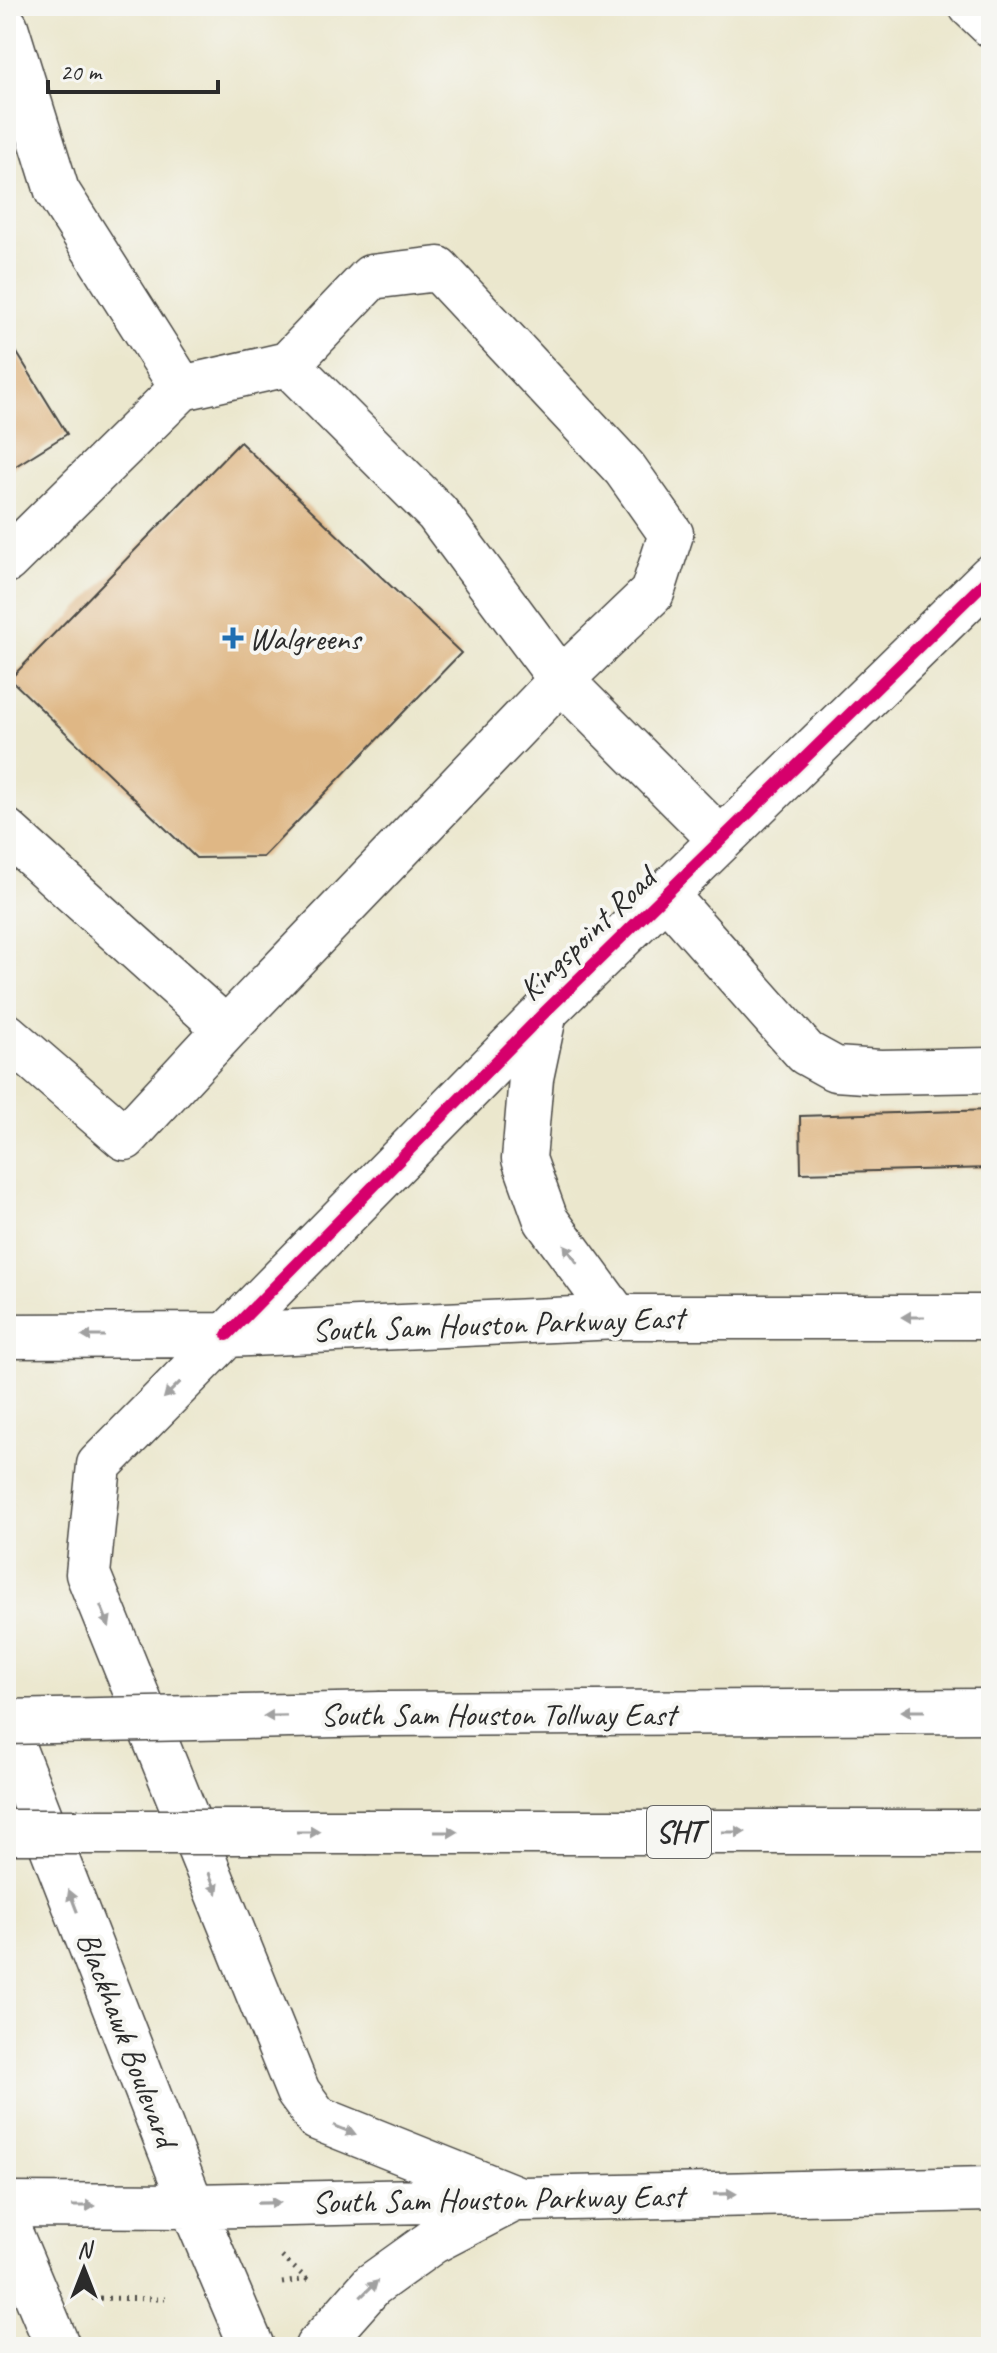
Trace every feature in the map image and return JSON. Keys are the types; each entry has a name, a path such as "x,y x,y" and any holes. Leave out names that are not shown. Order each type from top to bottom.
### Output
{"main road":[{"path":"971,6 991,25"},
{"path":"6,27 57,191 182,388"},
{"path":"6,561 182,388 288,364 371,277 438,269 625,469 671,534 652,593 561,680 125,1138 6,1035"},
{"path":"288,364 437,513 561,680 721,840"},
{"name":"Kingspoint Road","path":"517,2198 317,2118 298,2092 88,1574 99,1465 545,1012 991,576"},
{"path":"6,831 226,1029"},
{"path":"665,894 806,1053 835,1069 880,1072 991,1070"},
{"path":"545,1012 531,1078 524,1159 546,1220 617,1317"},
{"name":"South Sam Houston Parkway East","path":"6,1336 227,1335 617,1317 991,1317"},
{"name":"South Sam Houston Tollway East","path":"6,1722 381,1714 991,1711"},
{"name":"Blackhawk Boulevard","path":"6,1729 192,2206 252,2347"},
{"name":"SHT","path":"6,1832 991,1832"},
{"name":"South Sam Houston Parkway East","path":"6,2205 192,2206 991,2189"},
{"path":"317,2347 372,2285 432,2242 517,2198"},
{"path":"6,2223 58,2347"}],"path":[{"path":"275,2251 315,2286"},
{"path":"269,2284 308,2279"},
{"path":"86,2298 165,2299"}],"building":[{"path":"6,335 67,434 6,472"},
{"path":"240,442 461,653 263,857 196,858 10,679"},
{"path":"991,1110 991,1168 801,1173 800,1116"}],"cycle path":[{"path":"227,1335 545,1012 991,576"}],"place":[{"name":"Walgreens","path":"233,638"}]}
